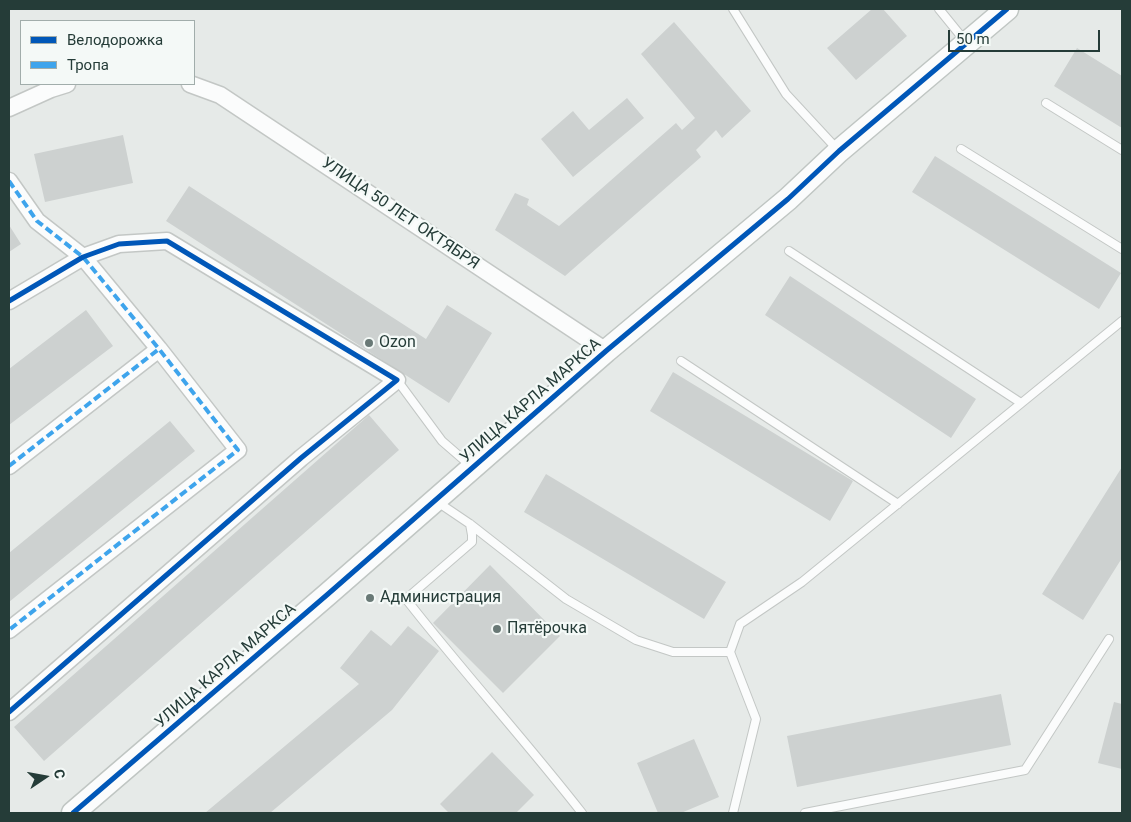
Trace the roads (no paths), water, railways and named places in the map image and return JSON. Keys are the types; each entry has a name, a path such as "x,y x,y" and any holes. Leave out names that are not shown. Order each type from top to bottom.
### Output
{"street":[{"name":"УЛИЦА КАРЛА МАРКСА","path":"73,813 606,351 788,199 838,151 1007,9"},
{"path":"9,108 64,85"},
{"name":"УЛИЦА 50 ЛЕТ ОКТЯБРЯ","path":"193,85 220,95 606,351"},
{"path":"9,181 37,221 83,257 159,349 238,450 9,630"},
{"path":"9,301 83,257 119,244 167,241 397,380 301,458 9,712"},
{"path":"9,466 159,349"}],"lane":[{"path":"733,9 786,94 838,151"},
{"path":"940,9 966,43"},
{"path":"1046,103 1122,150"},
{"path":"961,149 1122,249"},
{"path":"790,251 1021,403"},
{"path":"733,813 756,719 730,652 740,624 802,582 1122,320"},
{"path":"681,361 898,504"},
{"path":"397,380 442,441 473,468"},
{"path":"435,501 470,524 566,599 636,640 673,652 730,652"},
{"path":"470,524 472,542 406,599 548,769 582,813"},
{"path":"805,813 1024,770 1109,639"}],"place":[{"name":"Ozon","path":"369,343"},
{"name":"Администрация","path":"370,598"},
{"name":"Пятёрочка","path":"497,629"}]}
